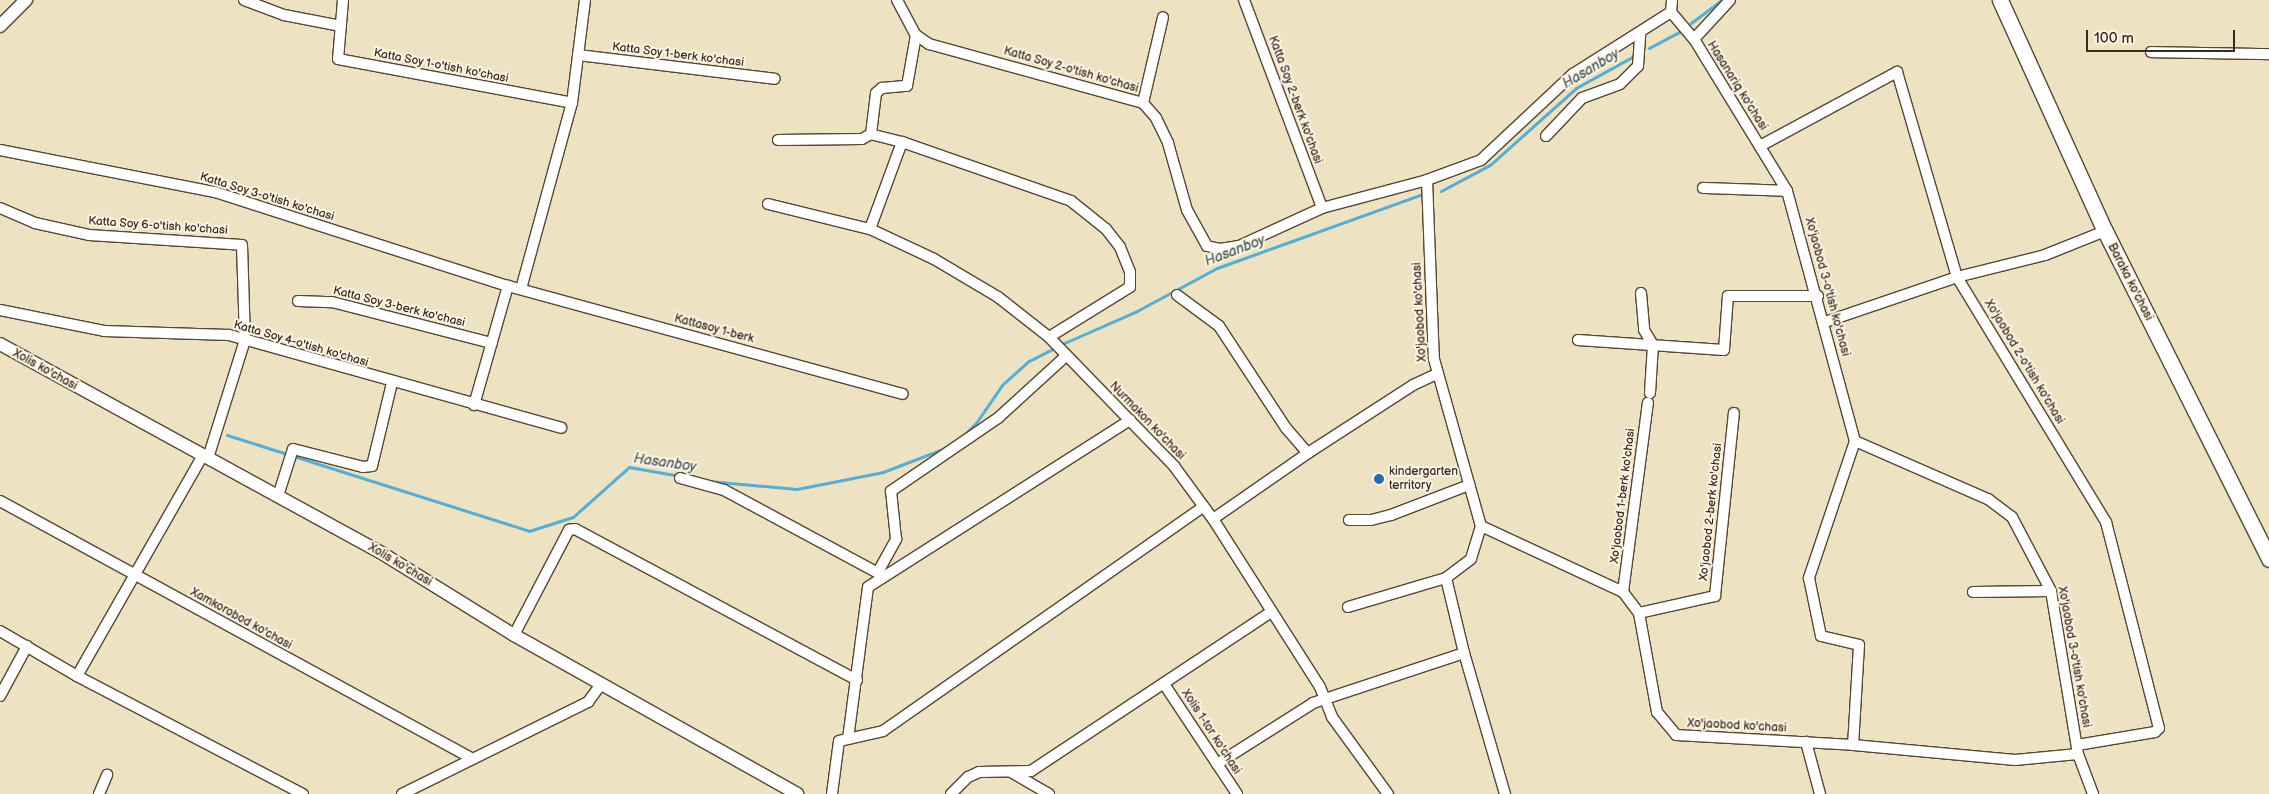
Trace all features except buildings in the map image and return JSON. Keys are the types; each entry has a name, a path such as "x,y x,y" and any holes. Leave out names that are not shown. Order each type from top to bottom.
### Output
{"main road":[{"name":"Baraka ko'chasi","path":"2000,0 2105,231 2269,559"}],"street":[{"path":"0,26 26,0"},
{"path":"244,0 284,15 341,26"},
{"name":"Katta Soy 1-o'tish ko'chasi","path":"343,0 338,59 572,103"},
{"path":"521,290 572,103 585,0"},
{"path":"871,134 876,93 882,88 902,88 909,82 916,34 897,0"},
{"name":"Katta Soy 2-berk ko'chasi","path":"1244,0 1322,208"},
{"path":"1427,180 1490,155 1573,74 1640,34 1671,12 1672,0"},
{"name":"Hasanariq ko'chasi","path":"1694,39 1730,0"},
{"name":"Hasanariq ko'chasi","path":"1671,12 1694,39 1760,146"},
{"path":"1143,103 1164,17"},
{"name":"Katta Soy 2-o'tish ko'chasi","path":"916,34 929,44 1143,103 1156,118 1168,143 1187,210 1207,246 1220,248 1239,246 1322,208 1427,180"},
{"path":"1546,136 1587,94 1620,84 1638,66 1640,34"},
{"path":"2151,52 2269,54"},
{"name":"Katta Soy 1-berk ko'chasi","path":"578,55 775,79"},
{"name":"Xo'jaobod 2-o'tish ko'chasi","path":"1760,146 1896,72 1957,277 2106,522 2159,722 2155,732 2078,749"},
{"path":"778,140 862,139 871,134 902,142 1071,201 1106,229 1120,247 1130,272 1130,287 1049,337"},
{"path":"870,229 902,142"},
{"name":"Xo'jaobod 3-o'tish ko'chasi","path":"1760,146 1787,191 1818,296 1855,441 1988,499 2012,517 2051,591 2078,749"},
{"name":"Katta Soy 3-o'tish ko'chasi","path":"0,150 215,192 521,290"},
{"name":"Xo'jaobod ko'chasi","path":"1427,180 1437,374 1482,526 1623,592 1639,612 1657,712 1676,735 1853,745 2015,760 2078,749"},
{"path":"1703,188 1787,191"},
{"name":"Nurmakon ko'chasi","path":"768,204 870,229 934,259 998,297 1049,337 1174,466 1212,519 1320,687 1323,699 1388,794"},
{"name":"Katta Soy 6-o'tish ko'chasi","path":"0,208 35,223 89,235 242,245 245,340 206,456 133,574 78,676"},
{"path":"1825,322 1957,277 2046,255 2105,231"},
{"path":"474,406 508,286"},
{"name":"Kattasoy 1-berk","path":"521,290 902,394"},
{"path":"1641,293 1644,330 1653,345"},
{"path":"1177,295 1218,326 1286,428 1308,453"},
{"path":"1578,340 1724,350 1728,296 1818,296"},
{"name":"Katta Soy 3-berk ko'chasi","path":"298,301 332,302 492,343"},
{"name":"Katta Soy 4-o'tish ko'chasi","path":"0,310 104,331 229,335 474,406 561,428"},
{"name":"Xolis ko'chasi","path":"0,344 380,552 514,635 796,794"},
{"name":"Xo'jaobod 1-berk ko'chasi","path":"1623,592 1649,398 1653,345"},
{"path":"882,574 896,539 892,491 998,418 1066,356"},
{"path":"1212,519 1308,453 1413,386 1437,374"},
{"path":"278,496 290,455 363,467 372,466 392,382"},
{"name":"Xo'jaobod 2-berk ko'chasi","path":"1639,612 1715,596 1734,413"},
{"path":"848,739 868,587 882,574 1130,420"},
{"path":"1853,745 1859,645 1821,636 1809,578 1855,441"},
{"path":"680,478 736,496 882,574"},
{"path":"1349,520 1391,515 1469,485"},
{"name":"Xamkorobod ko'chasi","path":"0,501 470,758"},
{"path":"832,794 838,742 883,731 1203,507"},
{"path":"1348,607 1446,578 1471,559 1482,526"},
{"path":"514,635 570,530 574,529 856,680"},
{"path":"1446,578 1464,653 1505,794"},
{"path":"1973,592 2051,591"},
{"path":"951,794 968,776 979,772 1031,771 1271,612"},
{"path":"0,631 78,676 303,794"},
{"path":"0,696 27,646"},
{"path":"1217,764 1323,699 1464,653"},
{"path":"402,794 470,758 588,702 601,684"},
{"name":"Xolis 1-tor ko'chasi","path":"1164,684 1237,794"},
{"path":"1806,742 1820,794"},
{"path":"2078,749 2093,794"},
{"path":"1012,772 1049,794"},
{"path":"99,794 107,775"}],"waterway":[{"name":"Hasanboy","path":"1691,23 1721,0"},
{"name":"Hasanboy","path":"1649,48 1681,31"},
{"name":"Hasanboy","path":"1441,191 1490,165 1576,88 1634,56"},
{"name":"Hasanboy","path":"1062,344 1135,312 1217,268 1423,194"},
{"name":"Hasanboy","path":"961,438 976,423 1002,385 1029,361 1056,347"},
{"name":"Hasanboy","path":"227,435 529,531 573,517 629,467 680,476"},
{"name":"Hasanboy","path":"708,481 797,489 883,472 948,447"}],"place":[{"name":"kindergarten territory","path":"1379,479"}]}
